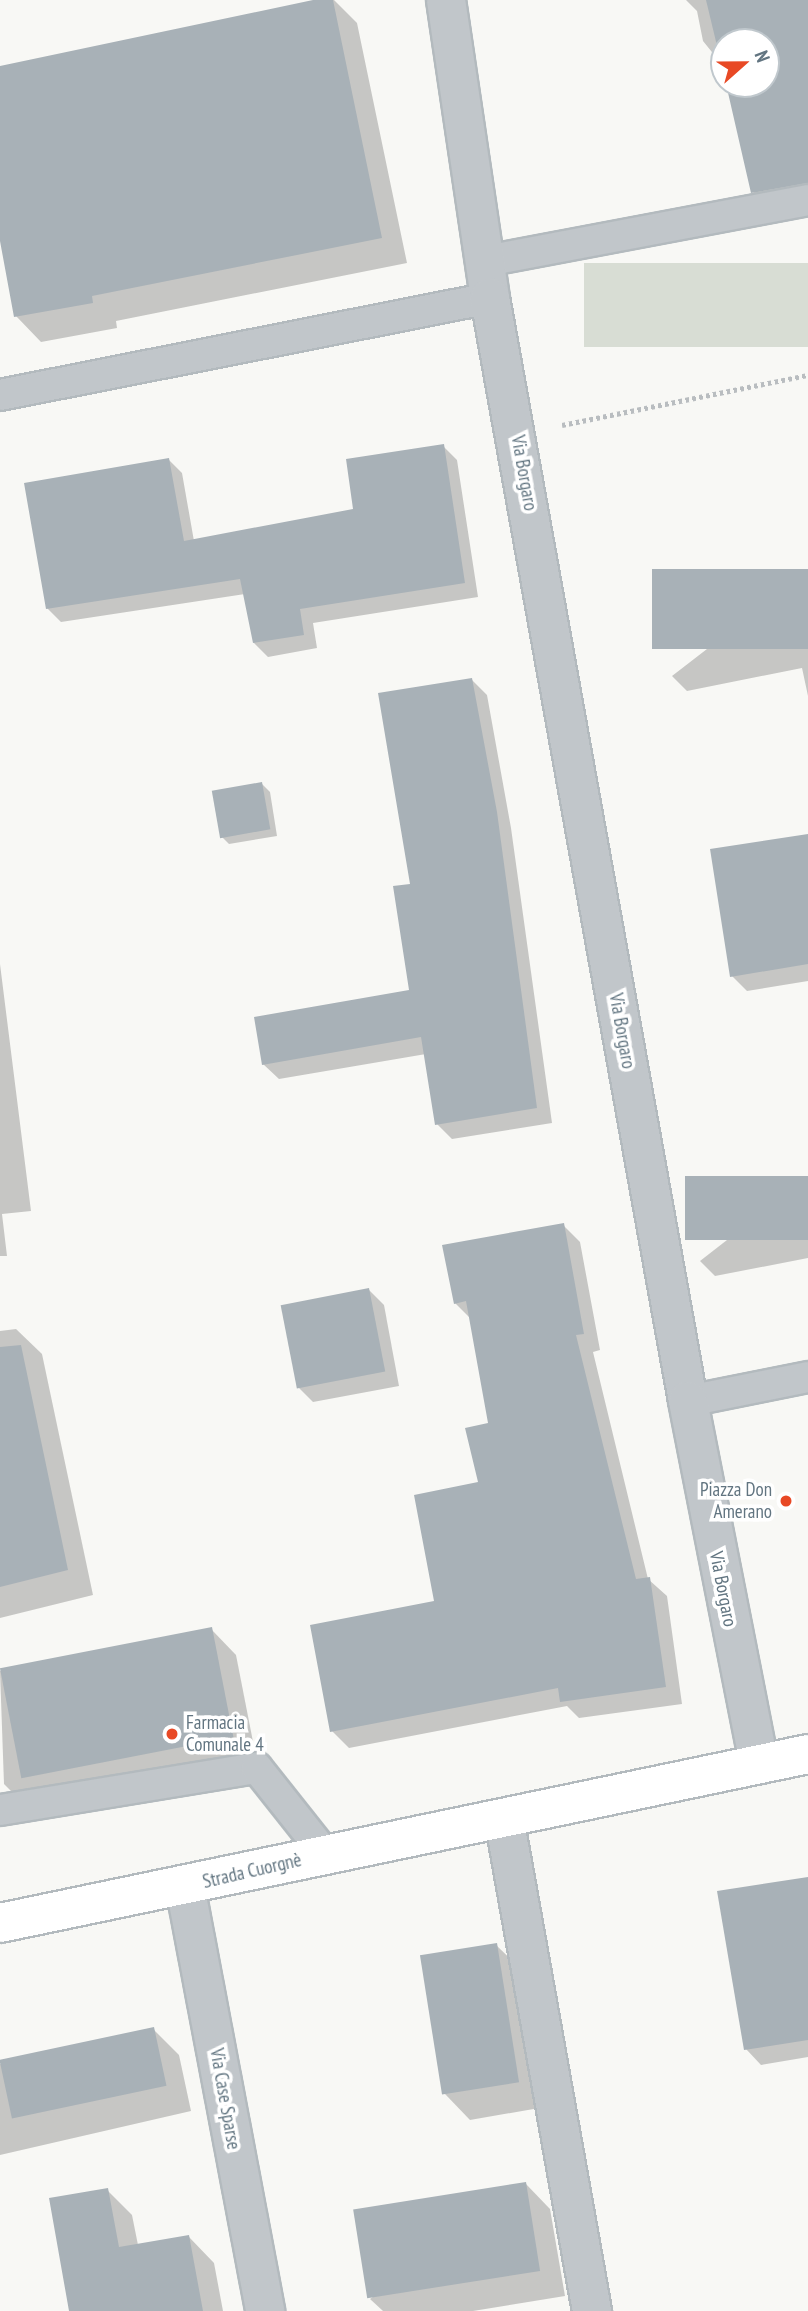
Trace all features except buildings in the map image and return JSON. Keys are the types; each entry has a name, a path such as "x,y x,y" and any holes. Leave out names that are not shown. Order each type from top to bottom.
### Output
{"main road":[{"name":"Strada Cuorgnè","path":"0,1923 808,1754"}],"street":[{"name":"Via Borgaro","path":"446,0 488,279 688,1401 759,1764"},
{"path":"504,1818 592,2311"},
{"name":"Via Case Sparse","path":"185,1886 265,2311"}],"lane":[{"path":"0,395 808,200"},
{"path":"688,1401 808,1377"},
{"path":"0,1810 257,1768 326,1855"}],"path":[{"path":"517,435 808,374"}],"shaded area":[{"path":"584,263 808,263 808,347 584,347"}],"place":[{"name":"Piazza Don Amerano","path":"786,1501"},
{"name":"Farmacia Comunale 4","path":"172,1734"}]}
